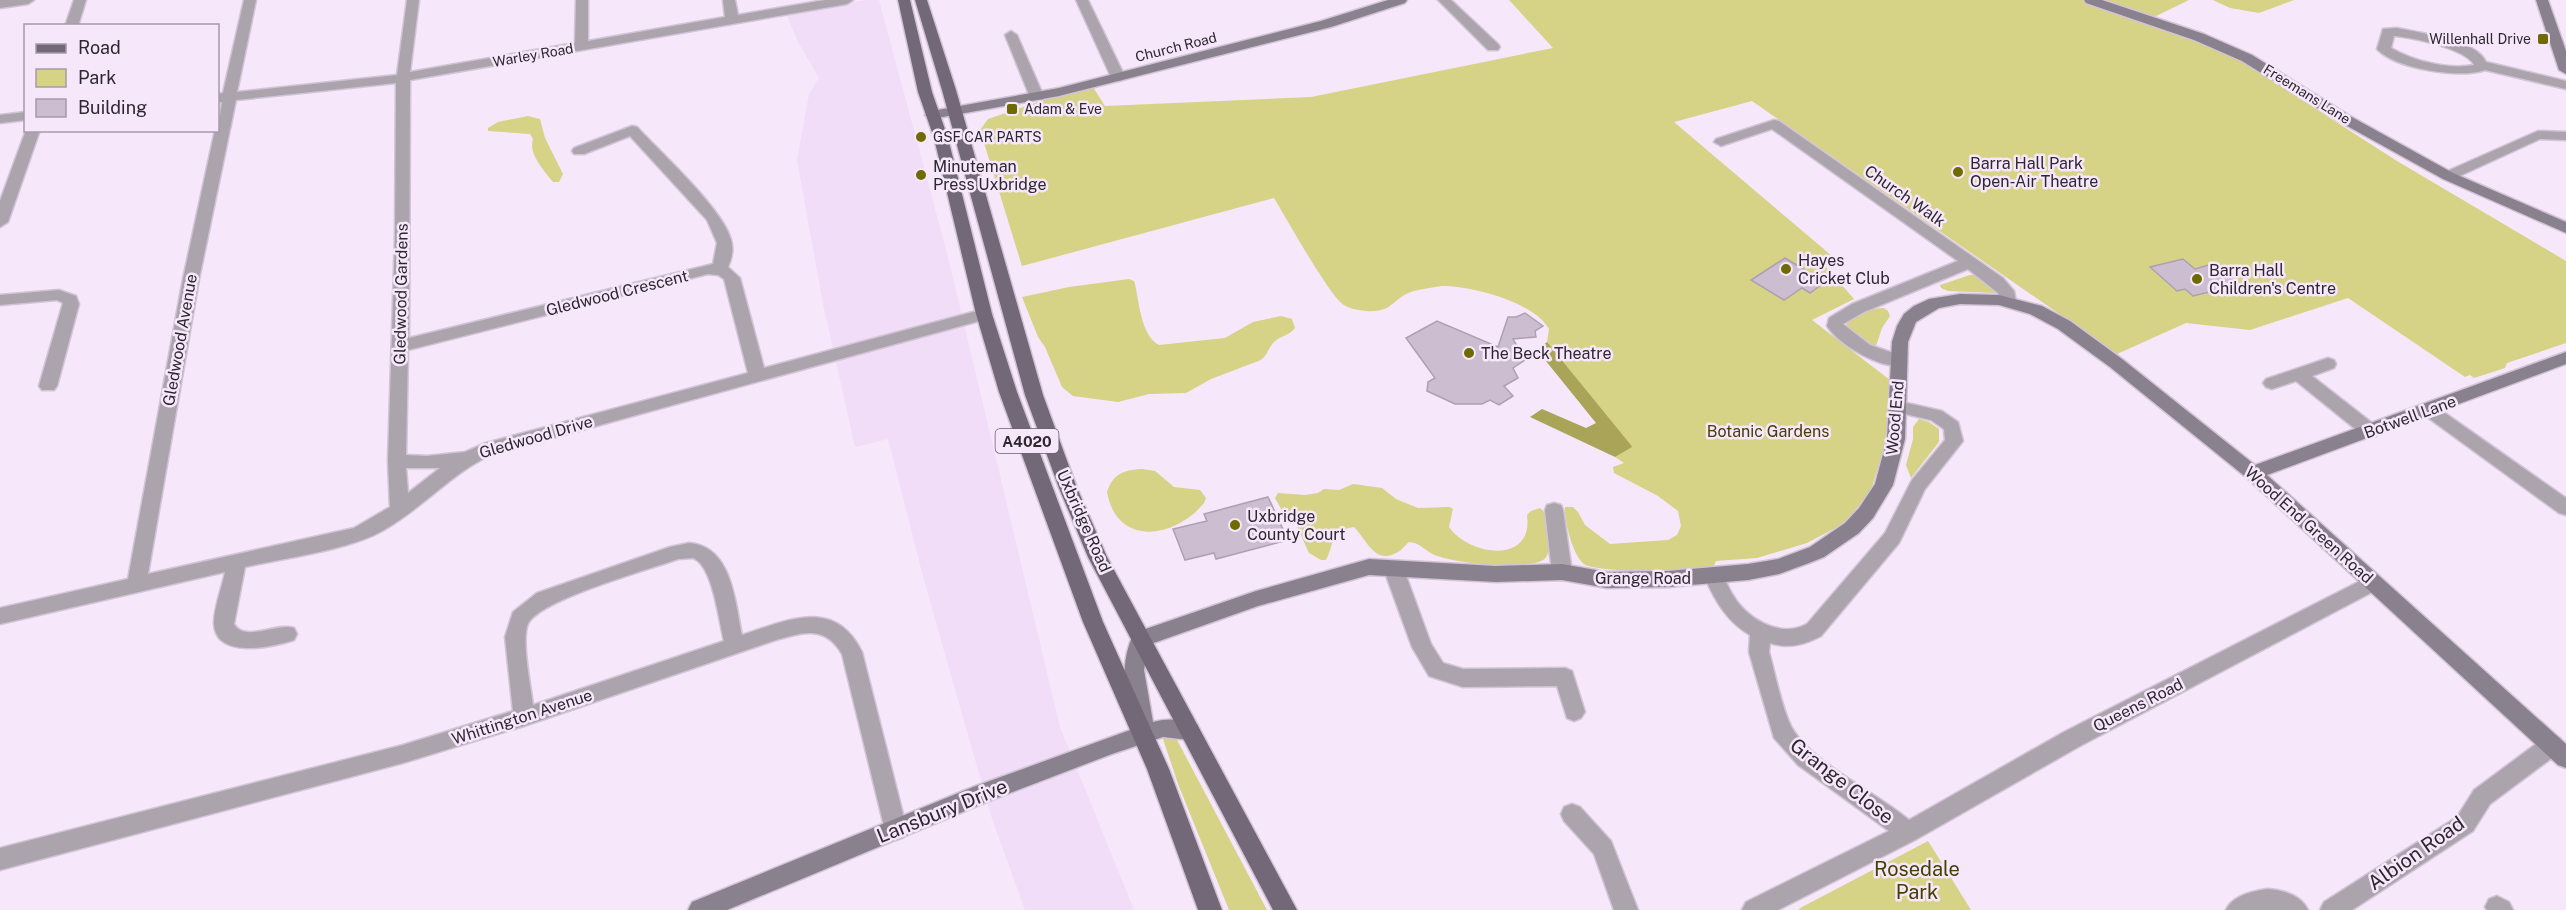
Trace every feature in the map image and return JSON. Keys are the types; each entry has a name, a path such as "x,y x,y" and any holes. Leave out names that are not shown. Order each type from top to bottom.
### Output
{"main road":[{"name":"Uxbridge Road","path":"904,0 984,314 1008,392 1081,592 1144,735 1210,910"},
{"name":"Uxbridge Road","path":"921,0 1034,395 1068,488 1098,557 1285,910"},
{"path":"984,314 1009,308"}],"street":[{"path":"0,4 28,0"},
{"path":"72,24 80,0"},
{"name":"Gledwood Avenue","path":"219,120 223,97 250,0"},
{"name":"Gledwood Gardens","path":"399,510 397,461 401,346 403,78 413,0"},
{"path":"582,0 582,47"},
{"path":"729,0 732,20"},
{"name":"Warley Road","path":"223,97 403,78 732,20 815,3 847,0"},
{"path":"1082,0 1118,77"},
{"name":"Church Road","path":"932,115 1037,97 1326,24 1401,0"},
{"path":"1444,0 1493,46"},
{"name":"Freemans Lane","path":"2090,0 2199,37 2247,58 2345,119 2448,176 2566,228"},
{"path":"2542,0 2566,70"},
{"path":"2390,32 2397,32 2459,47 2477,57 2481,65 2477,70 2459,71 2394,55 2384,49 2386,35 2390,32"},
{"path":"1011,35 1037,97"},
{"path":"2481,65 2566,85"},
{"path":"0,118 24,116"},
{"name":"Church Walk","path":"1720,142 1774,124 2000,285 2006,291 2008,301"},
{"path":"579,151 632,130 714,218 726,250 719,269 732,278 757,375"},
{"path":"0,222 32,132"},
{"name":"Gledwood Avenue","path":"137,584 217,132"},
{"path":"2448,176 2538,135 2566,136"},
{"name":"Freemans Lane","path":"2516,205 2566,218"},
{"path":"1899,361 1860,347 1842,333 1835,326 1835,322 1851,312 1968,263"},
{"name":"Gledwood Crescent","path":"401,346 708,269 719,269"},
{"path":"0,300 59,296 70,300 71,304 48,386"},
{"name":"Wood End","path":"1714,576 1779,566 1817,552 1852,528 1878,497 1888,474 1896,439 1900,342 1905,326 1920,310 1935,303 1954,300 2008,301 2036,310"},
{"name":"Wood End Green Road","path":"2036,310 2064,325 2116,363 2253,473 2559,752"},
{"name":"Gledwood Drive","path":"0,616 358,534 377,526 468,458 486,450 984,314"},
{"name":"Botwell Lane","path":"2253,473 2566,358"},
{"path":"2272,383 2328,364"},
{"path":"2299,374 2370,431"},
{"name":"Grange Road","path":"1141,639 1256,599 1369,567 1394,570 1534,574 1562,572 1607,580 1714,576 1725,601 1742,619 1760,631 1790,639 1807,635 1814,630 1892,538 1918,485 1954,441 1952,426 1943,418 1898,407"},
{"path":"2429,410 2566,508"},
{"path":"397,461 427,464 468,458"},
{"path":"1554,510 1562,572"},
{"path":"524,717 515,637 517,624 525,613 551,596 677,552 699,552 711,559 735,646"},
{"path":"237,560 224,624 227,633 231,638 245,640 286,634"},
{"path":"1394,570 1422,647 1436,670 1463,678 1565,677 1574,712"},
{"name":"Queens Road","path":"1906,833 2072,740 2373,583"},
{"name":"Whittington Avenue","path":"0,859 403,754 811,623 828,627 846,640 861,683 896,830"},
{"name":"Grange Close","path":"1754,910 1906,833 1802,754 1786,739 1759,652 1760,631"},
{"path":"1141,639 1135,655 1135,671 1144,735"},
{"name":"Lansbury Drive","path":"700,910 981,794 1144,735 1172,728 1189,731"},
{"name":"Albion Road","path":"2332,910 2465,824 2482,797 2559,752"},
{"path":"1572,814 1603,848 1626,910"},
{"path":"2238,910 2247,904 2266,899 2290,905 2296,910"}],"shaded area":[{"path":"879,0 948,257 1060,727 1134,910 1025,910 991,816 924,580 888,439 855,447 823,304 797,160 809,94 819,78 798,42 785,11"},
{"path":"1547,342 1632,447 1615,457 1530,417 1542,409 1586,428 1596,423 1537,350"}],"green space":[{"name":"Botanic Gardens","path":"1509,0 2083,0 2172,31 2243,62 2397,161 2566,261 2566,343 2507,363 2505,368 2474,378 2470,375 2465,377 2348,298 2250,330 2186,323 2117,354 1752,101 1674,122 1832,256 1821,261 1854,299 1812,320 1890,380 1886,441 1871,490 1845,523 1807,543 1757,558 1716,561 1713,566 1701,569 1625,570 1592,567 1580,560 1570,538 1565,507 1573,507 1585,525 1610,544 1668,540 1677,535 1681,526 1678,511 1658,496 1614,473 1613,467 1624,463 1615,457 1631,447 1547,342 1549,329 1530,311 1485,292 1442,286 1407,294 1383,310 1366,311 1346,306 1337,299 1319,272 1274,198 1022,266 980,130 988,119 1091,84 1105,106 1311,97 1553,48"},
{"path":"2103,0 2189,0 2154,17"},
{"path":"2213,0 2294,0 2259,13 2230,8"},
{"path":"528,116 540,119 545,138 563,174 559,182 553,182 538,162 530,134 488,131 488,128 498,122"},
{"path":"1976,275 1995,289 1995,293 1948,291 1941,288 1940,285"},
{"path":"1129,279 1134,281 1148,334 1159,345 1225,338 1253,322 1281,316 1292,319 1295,328 1275,341 1261,360 1211,379 1186,393 1149,394 1118,402 1073,396 1062,387 1022,297 1069,287"},
{"path":"1884,308 1890,316 1882,328 1876,346 1869,345 1847,328 1847,322 1855,316"},
{"path":"1919,419 1939,429 1939,442 1911,478 1906,465 1913,439 1913,427"},
{"path":"1129,470 1155,471 1174,487 1200,490 1206,498 1204,503 1192,515 1164,530 1149,532 1135,529 1122,522 1113,510 1107,492 1109,486 1120,474"},
{"path":"1353,484 1382,488 1396,499 1418,508 1450,507 1453,509 1449,527 1458,537 1484,549 1498,551 1511,548 1521,542 1526,531 1527,515 1540,508 1547,522 1548,553 1543,560 1534,563 1490,565 1437,556 1409,542 1398,552 1383,556 1372,550 1354,527 1341,531 1337,535 1326,560 1321,560 1309,553 1295,522 1283,512 1275,498 1278,493 1305,495 1318,493 1324,489 1339,490"},
{"path":"1162,736 1174,736 1177,740 1267,910 1229,910 1178,784"},
{"name":"Rosedale Park","path":"1928,841 1971,910 1798,910 1802,907"}],"building":[{"name":"Hayes Cricket Club","path":"1785,258 1825,282 1810,293 1802,288 1784,300 1751,280"},
{"name":"Barra Hall Children's Centre","path":"2183,259 2195,269 2212,264 2238,285 2193,296 2185,289 2177,291 2150,267"},
{"name":"The Beck Theatre","path":"1525,313 1543,326 1535,331 1536,337 1513,339 1525,360 1513,368 1518,378 1504,386 1513,396 1499,405 1490,400 1482,404 1455,404 1427,391 1428,382 1435,378 1406,338 1437,321 1498,347 1508,317 1516,317"},
{"name":"Uxbridge County Court","path":"1268,497 1288,540 1216,559 1214,553 1185,560 1173,529 1207,521 1204,514"}],"place":[{"name":"Willenhall Drive","path":"2543,39"},
{"name":"Adam & Eve","path":"1012,109"},
{"name":"GSF CAR PARTS","path":"921,137"},
{"name":"Barra Hall Park Open-Air Theatre","path":"1958,172"},
{"name":"Minuteman Press Uxbridge","path":"921,175"},
{"name":"Hayes Cricket Club","path":"1786,269"},
{"name":"Barra Hall Children's Centre","path":"2197,279"},
{"name":"The Beck Theatre","path":"1469,353"},
{"name":"Uxbridge County Court","path":"1235,525"}]}
